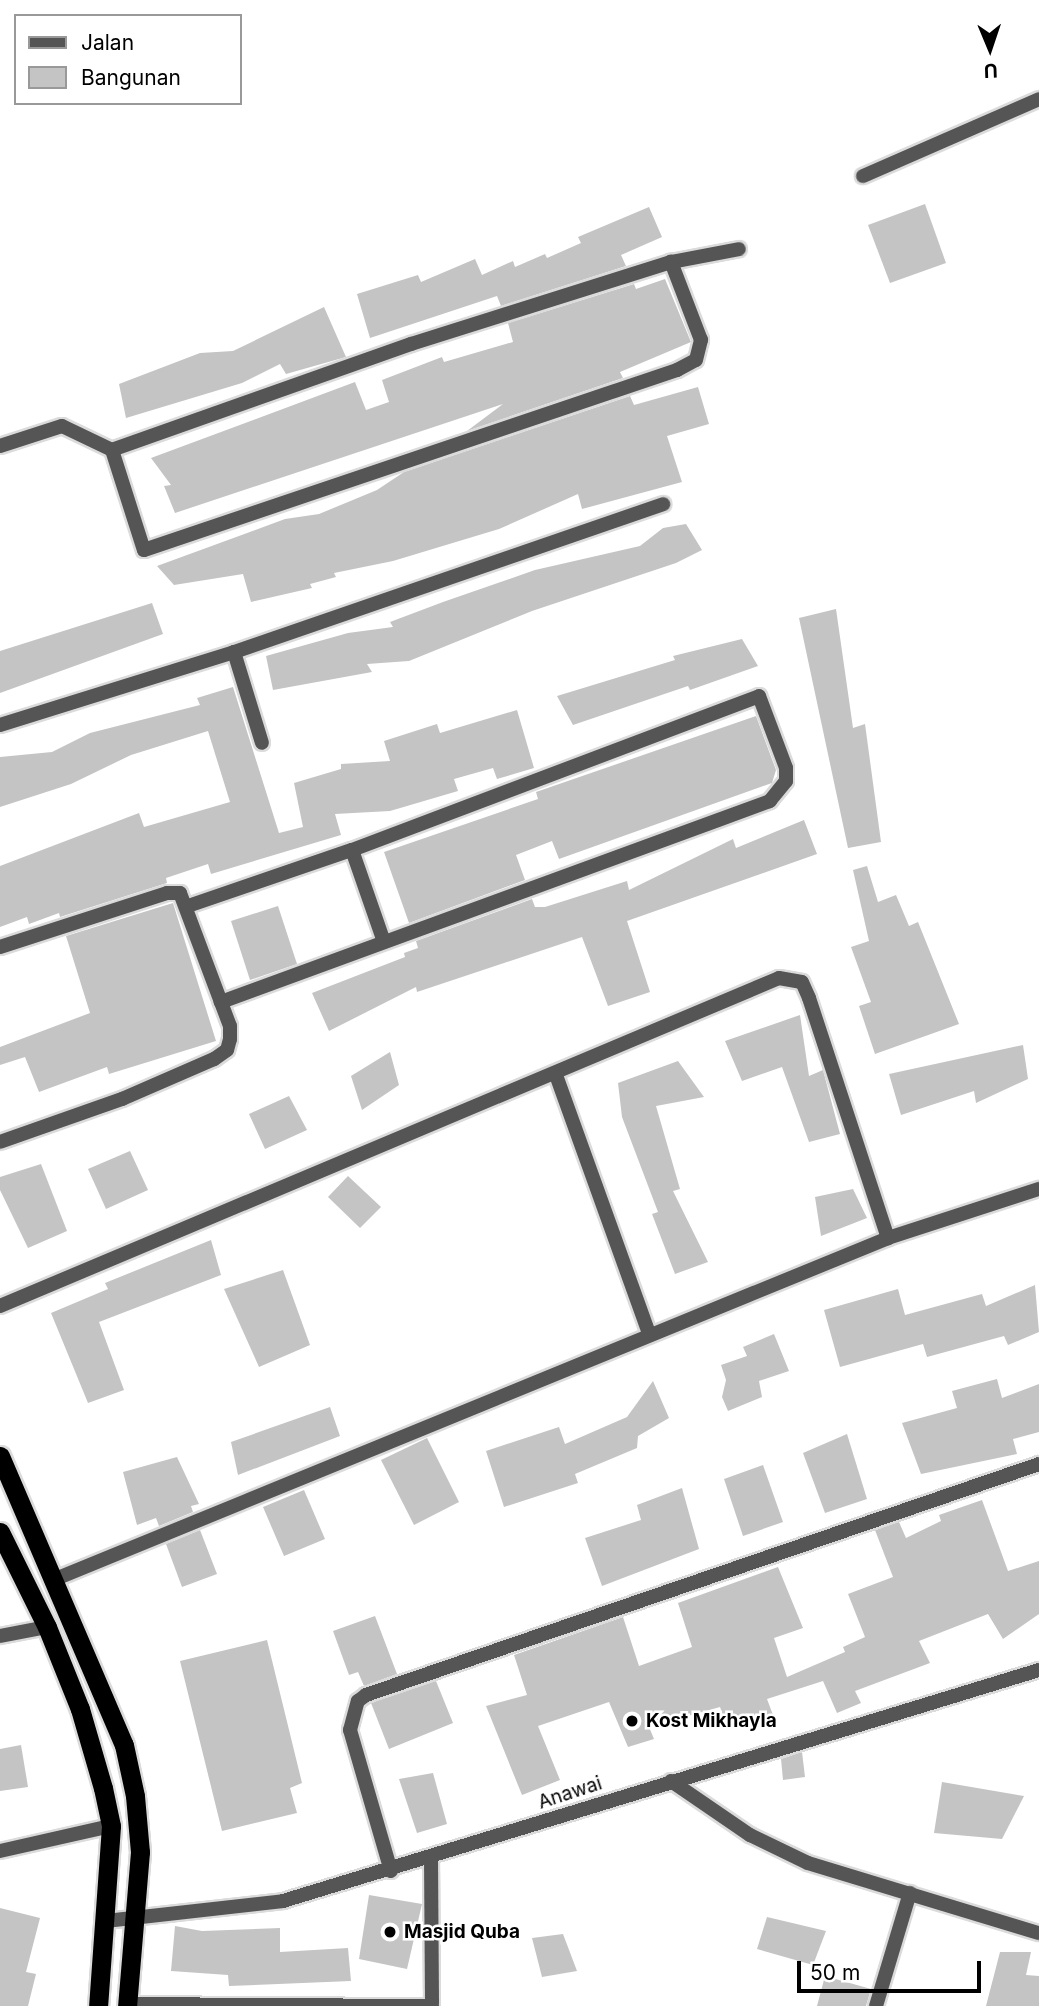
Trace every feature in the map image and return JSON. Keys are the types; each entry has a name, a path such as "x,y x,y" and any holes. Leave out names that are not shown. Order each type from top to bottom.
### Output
{"highway":[{"path":"0,1456 124,1745 135,1796 140,1852 127,2005"},
{"path":"0,1532 47,1627 80,1709 111,1826 98,2006"}],"street":[{"path":"863,176 1039,99"},
{"path":"0,446 62,426 112,450 411,344 671,262 738,249"},
{"path":"112,450 144,550 310,497 696,359 701,340 671,262"},
{"path":"0,725 234,652 663,504"},
{"path":"234,652 262,743"},
{"path":"188,906 352,850 759,696 786,768 786,781 770,801 221,1002"},
{"path":"352,850 384,942"},
{"path":"0,947 167,893 180,894 188,906 221,1002 230,1039 227,1050 214,1059 122,1099 0,1142"},
{"path":"0,1306 556,1076 779,978 802,982 888,1238"},
{"path":"556,1076 649,1333"},
{"path":"53,1580 649,1333 888,1238 1039,1189"},
{"path":"391,1871 350,1730 358,1701 366,1695 1039,1464"},
{"path":"0,1636 47,1627"},
{"name":"Anawai","path":"106,1921 283,1901 391,1871 671,1781 1039,1670"},
{"path":"671,1781 750,1835 808,1863 1039,1933"},
{"path":"0,1851 111,1826"},
{"path":"127,2005 432,2005 431,1858"},
{"path":"876,2006 910,1893"}],"building":[{"path":"925,204 946,263 890,283 868,225"},
{"path":"649,207 662,237 621,255 626,266 501,306 497,296 370,338 357,294 418,275 421,282 475,259 482,275 513,261 515,267 545,254 547,258 581,243 578,237"},
{"path":"665,279 691,342 620,372 623,378 467,431 503,404 175,513 164,486 171,485 151,458 355,382 366,410 389,402 382,380 442,357 444,362 513,342 508,323 634,284 636,289"},
{"path":"324,307 346,357 286,374 280,364 242,383 126,418 119,384 200,353 233,351"},
{"path":"698,387 709,424 667,436 682,482 582,509 578,494 499,529 393,561 334,573 336,577 310,584 312,588 251,602 243,574 174,585 157,566 285,519 319,514 377,490 404,472 630,396 634,405"},
{"path":"686,524 702,550 676,563 532,611 409,661 367,664 372,672 273,690 266,656 348,633 393,627 390,622 443,602 535,570 640,546 663,528"},
{"path":"152,603 163,634 0,693 0,651"},
{"path":"836,609 853,728 865,724 881,842 848,848 799,618"},
{"path":"742,639 758,666 690,690 688,686 573,725 557,696 675,660 673,656"},
{"path":"233,687 279,833 303,827 294,783 341,769 341,764 390,761 384,741 437,724 440,733 517,710 534,768 497,779 493,768 454,779 458,791 390,811 335,814 341,835 211,874 208,864 166,878 167,883 60,917 59,913 29,924 27,917 0,927 0,866 139,813 144,827 230,802 208,731 131,755 71,784 0,807 0,757 52,752 90,733 200,705 197,698"},
{"path":"756,716 776,770 772,783 559,859 552,841 516,855 525,880 409,923 384,852 538,799 536,792"},
{"path":"804,820 817,854 627,921 650,992 608,1006 582,937 417,992 416,987 329,1031 312,993 405,957 404,953 418,948 416,941 532,899 535,907 545,907 627,881 629,890 733,839 736,848"},
{"path":"867,866 878,902 896,895 909,926 918,922 959,1024 875,1054 859,1006 871,1002 851,947 869,941 853,870"},
{"path":"173,903 216,1041 109,1074 107,1067 39,1092 25,1057 0,1065 0,1047 90,1013 66,936"},
{"path":"278,906 297,964 250,980 231,921"},
{"path":"800,1015 809,1076 823,1070 840,1134 809,1142 782,1067 742,1081 725,1041"},
{"path":"1023,1045 1028,1079 976,1103 974,1091 901,1115 889,1074"},
{"path":"390,1052 399,1085 362,1110 351,1076"},
{"path":"678,1061 704,1097 656,1106 680,1189 673,1191 708,1262 675,1274 652,1214 658,1212 622,1117 618,1083"},
{"path":"289,1096 307,1130 265,1149 249,1114"},
{"path":"130,1151 148,1190 106,1209 88,1169"},
{"path":"41,1164 67,1231 28,1248 0,1190 0,1177"},
{"path":"348,1176 381,1207 360,1228 328,1197"},
{"path":"853,1189 867,1218 821,1236 815,1197"},
{"path":"211,1240 221,1275 99,1322 124,1390 88,1403 51,1313 108,1289 105,1283"},
{"path":"283,1270 310,1345 259,1367 224,1289"},
{"path":"1035,1285 1039,1332 1008,1345 1004,1336 927,1357 923,1344 840,1367 824,1310 898,1289 905,1315 982,1294 986,1306"},
{"path":"774,1334 789,1371 759,1381 762,1397 728,1411 722,1397 726,1380 721,1365 747,1356 743,1347"},
{"path":"997,1379 1002,1398 1039,1384 1039,1432 1013,1439 1017,1454 921,1474 902,1423 957,1408 952,1391"},
{"path":"653,1381 669,1418 638,1436 637,1448 575,1474 578,1483 504,1507 486,1451 559,1427 565,1444 627,1417"},
{"path":"330,1407 340,1436 238,1475 231,1442"},
{"path":"847,1434 867,1499 825,1513 803,1453"},
{"path":"427,1438 459,1502 414,1525 381,1460"},
{"path":"177,1457 199,1504 191,1506 193,1512 159,1526 156,1518 137,1525 123,1472"},
{"path":"763,1465 783,1522 743,1536 724,1479"},
{"path":"682,1488 699,1549 602,1586 585,1538 641,1520 637,1505"},
{"path":"304,1490 325,1539 284,1556 263,1507"},
{"path":"982,1500 1008,1571 1039,1561 1039,1614 1003,1639 988,1614 919,1641 930,1663 855,1691 861,1703 837,1713 823,1681 767,1699 773,1715 727,1727 720,1707 649,1727 654,1739 628,1747 609,1702 538,1726 560,1780 522,1795 486,1706 527,1695 514,1655 623,1617 639,1666 692,1647 678,1603 778,1567 803,1628 774,1638 787,1677 845,1652 843,1647 865,1637 848,1594 893,1577 875,1530 899,1522 906,1538 941,1521 939,1515"},
{"path":"200,1530 217,1574 182,1587 166,1544"},
{"path":"375,1616 397,1674 364,1686 358,1672 349,1675 333,1631"},
{"path":"267,1640 302,1783 290,1788 297,1813 222,1831 180,1661"},
{"path":"436,1681 453,1723 389,1749 371,1703"},
{"path":"21,1745 28,1787 0,1791 0,1749"},
{"path":"802,1752 805,1777 783,1780 781,1759"},
{"path":"433,1773 447,1824 417,1833 399,1779"},
{"path":"942,1782 1024,1796 1002,1839 934,1833"},
{"name":"Masjid Quba","path":"369,1895 422,1904 407,1969 359,1959"},
{"path":"0,1908 40,1918 26,1972 36,1974 28,2006 0,2006"},
{"path":"767,1917 826,1931 813,1965 757,1949"},
{"path":"175,1926 202,1931 280,1928 280,1952 348,1948 351,1981 229,1986 228,1975 171,1971"},
{"path":"563,1934 577,1971 542,1977 532,1938"},
{"path":"1000,1952 1031,1952 1026,1975 1039,1976 1039,2006 986,2006"},
{"path":"825,1976 871,1989 866,2006 817,2006"}],"place":[{"name":"Kost Mikhayla","path":"632,1721"},
{"name":"Masjid Quba","path":"390,1932"}]}
